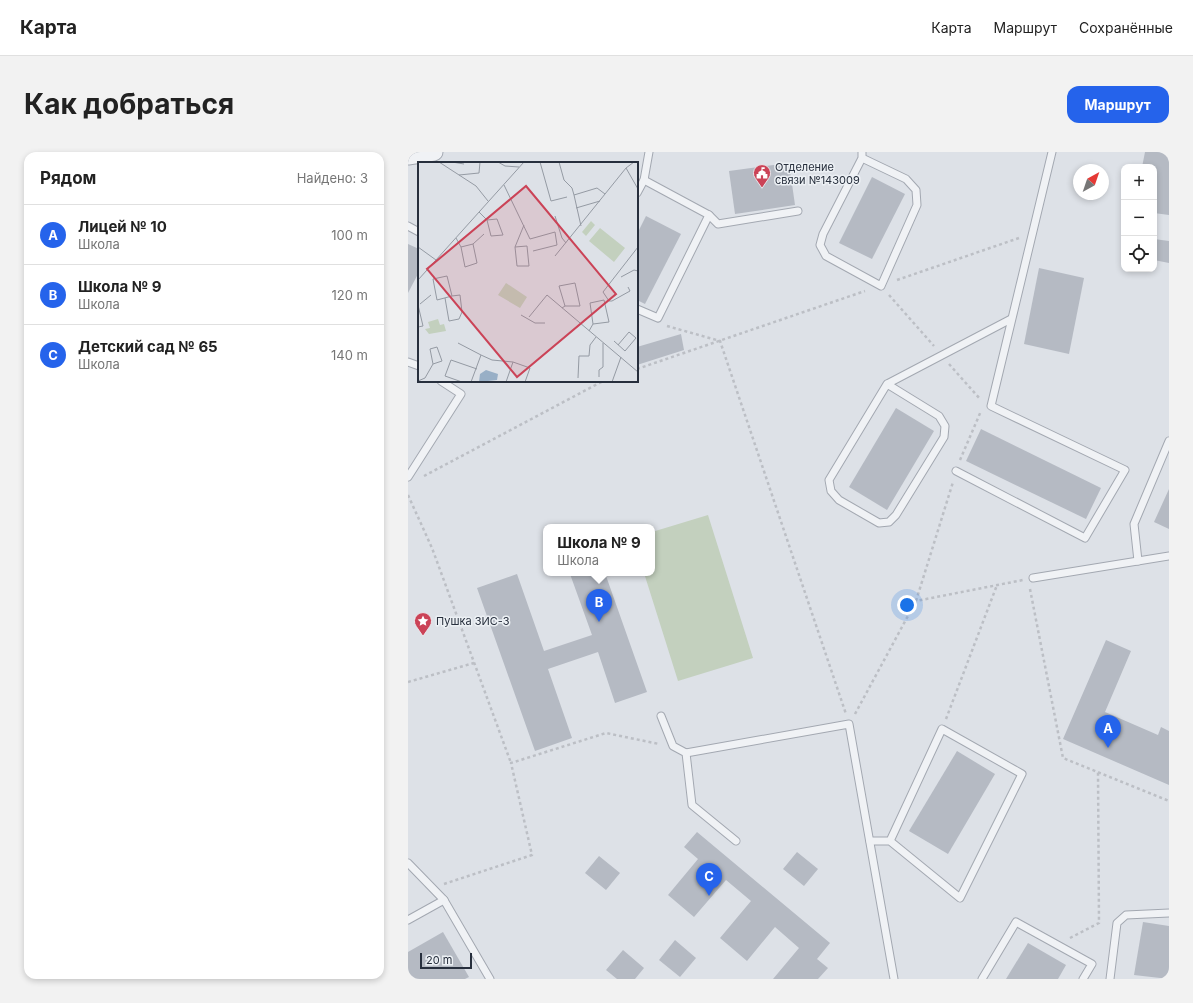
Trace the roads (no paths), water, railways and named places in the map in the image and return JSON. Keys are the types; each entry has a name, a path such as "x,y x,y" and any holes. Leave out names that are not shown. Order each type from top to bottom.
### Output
{"street":[{"path":"408,156 434,152"}],"lane":[{"path":"638,191 644,180 650,152"},
{"path":"956,471 1086,538 1125,470 991,406 1052,152"},
{"path":"862,155 906,179 916,190 917,205 881,286 826,256 820,245 823,234 862,155"},
{"path":"644,180 709,215 718,224 798,211"},
{"path":"638,309 658,318 709,215"},
{"path":"408,226 418,231"},
{"path":"887,384 939,416 945,426 944,437 896,515 889,522 879,523 839,500 831,491 829,480 887,384 1011,319"},
{"path":"408,362 418,366"},
{"path":"408,477 461,394 443,382"},
{"path":"1138,561 1134,524 1169,442"},
{"path":"1030,578 1169,556"},
{"path":"661,716 673,746 686,753 849,724 894,979"},
{"path":"870,841 890,841 960,898 1022,774 942,729 890,841"},
{"path":"686,753 692,805 736,841"},
{"path":"408,864 444,900 490,979"},
{"path":"408,920 444,900"},
{"path":"1110,979 1117,923 1126,915 1169,914"},
{"path":"982,979 1016,922 1092,964 1083,979"}],"place":[{"name":"Отделение связи №143009","path":"762,188"},
{"name":"Школа № 9","path":"599,622"},
{"name":"Пушка ЗИС-3","path":"423,636"},
{"name":"Лицей № 10","path":"1108,748"},
{"name":"Детский сад № 65","path":"709,896"}]}
